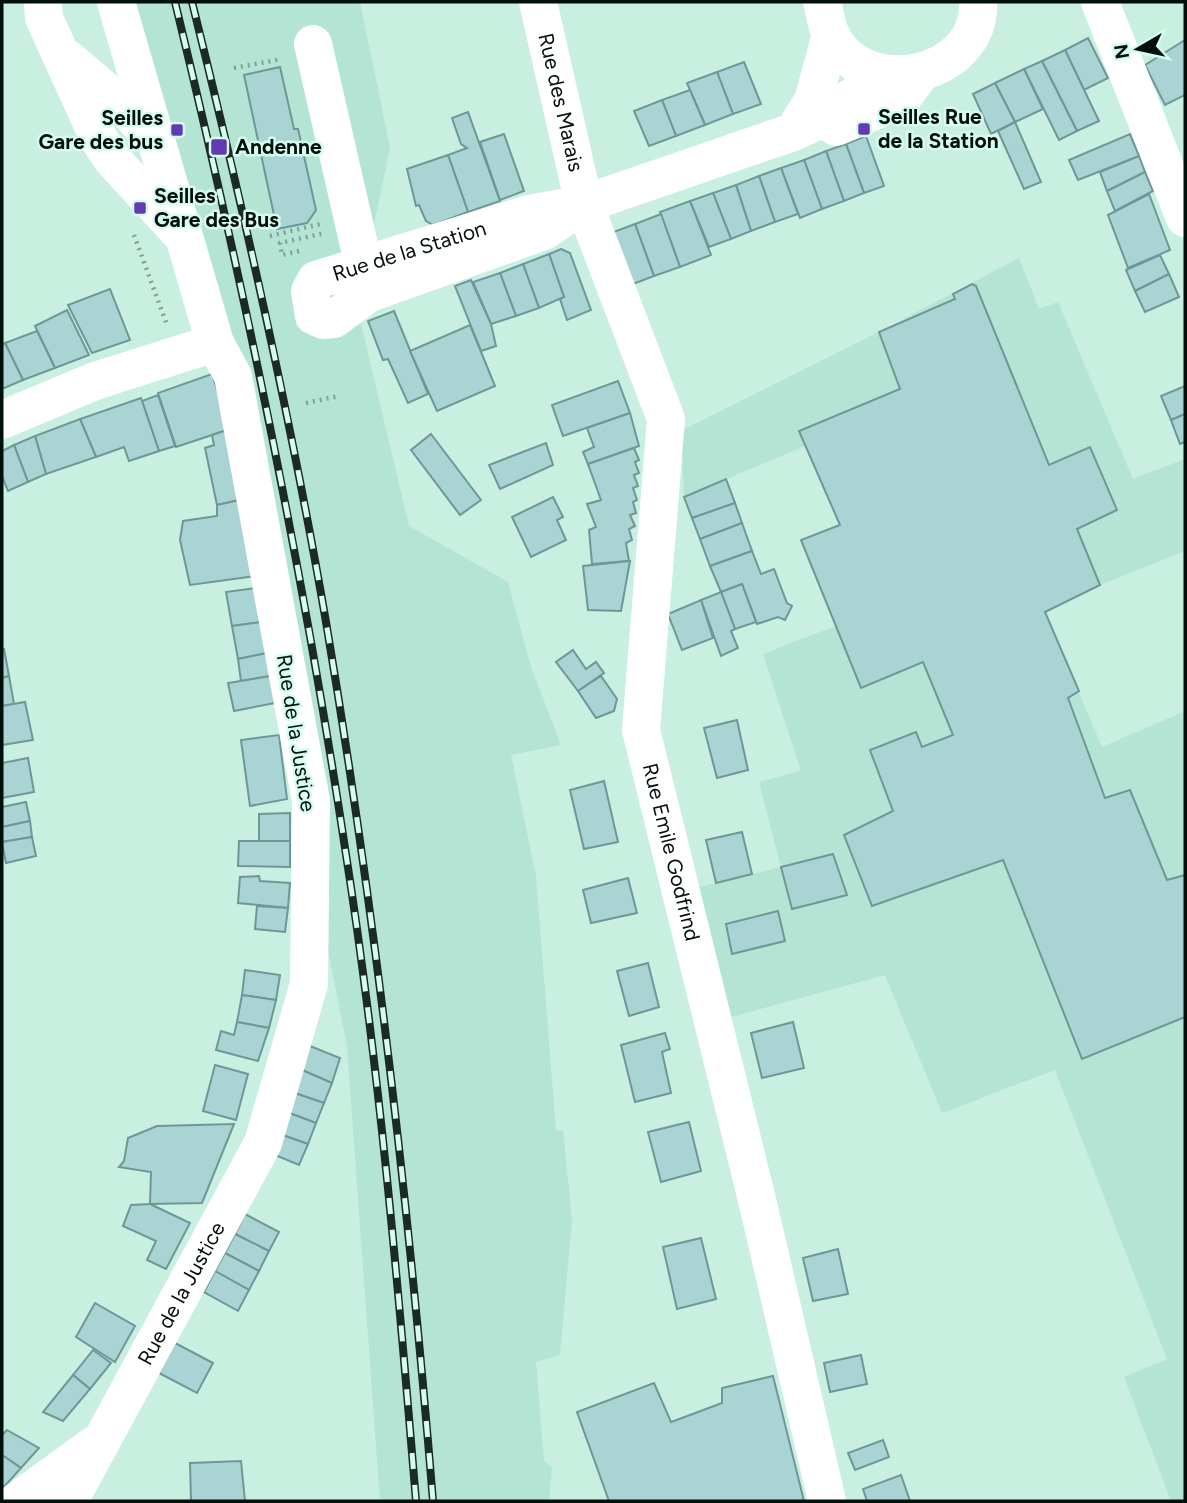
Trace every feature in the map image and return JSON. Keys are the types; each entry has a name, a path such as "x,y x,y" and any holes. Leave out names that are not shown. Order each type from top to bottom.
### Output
{"street":[{"path":"43,2 44,18 100,141 112,159 185,239"},
{"name":"Rue de la Justice","path":"69,1501 263,1143 309,984 311,801 233,376 215,343 116,2"},
{"name":"Rue des Marais","path":"538,2 584,204"},
{"path":"826,18 852,60 882,75 920,74 948,61 969,37 978,2"},
{"path":"1100,2 1185,218"},
{"path":"793,132 813,101 826,18"},
{"path":"313,44 364,267"},
{"path":"60,53 122,105 156,141"},
{"path":"793,132 829,130 888,107 901,100 920,74"},
{"name":"Rue de la Station","path":"584,204 544,231 369,293 334,319 323,320 314,316 310,292 316,280 529,214 584,204 793,132 822,119 882,75"},
{"path":"76,89 170,187"},
{"name":"Rue Emile Godfrind","path":"584,204 666,419 641,730 758,1203 827,1501"},
{"path":"2,420 95,381 215,343"},
{"name":"Rue de la Justice","path":"17,1501 101,1440"}],"path":[{"path":"234,68 283,59 313,44"},
{"path":"268,221 275,219"},
{"path":"270,236 330,221"},
{"path":"144,229 134,234 165,320"},
{"path":"306,403 339,396"}],"shaded area":[{"path":"134,2 360,2 390,147 357,307 409,526 508,582 531,667 561,745 511,755 536,876 556,1131 563,1130 572,1220 560,1355 536,1362 544,1461 552,1467 549,1501 380,1501 347,1047 308,847 255,505"},
{"path":"1019,258 1039,309 1058,302 1133,479 1185,459 1185,551 1100,585 1045,613 1102,747 1185,711 1185,1501 1171,1501 1124,1377 1167,1359 1055,1070 942,1113 885,975 724,1019 691,889 781,867 759,782 801,771 763,654 836,626 801,540 840,524 805,446 684,497 681,431"}],"building":[{"path":"1088,38 1108,78 1084,90 1065,50"},
{"path":"1185,40 1185,95 1165,105 1145,65"},
{"path":"1065,50 1099,121 1077,131 1042,61"},
{"path":"1042,61 1077,131 1059,140 1024,69"},
{"path":"744,62 761,104 733,114 717,72"},
{"path":"280,67 294,129 298,129 316,210 307,223 277,229 244,75"},
{"path":"1024,69 1043,109 1015,122 995,83"},
{"path":"717,72 733,114 705,125 687,83"},
{"path":"995,83 1015,122 991,134 973,94"},
{"path":"690,90 705,125 676,136 662,100"},
{"path":"662,100 676,136 649,146 634,111"},
{"path":"468,112 500,201 468,212 448,155 467,148 461,144 452,118"},
{"path":"1015,122 1041,182 1024,189 998,131"},
{"path":"504,134 524,191 500,200 480,142"},
{"path":"1130,134 1139,156 1078,180 1069,160"},
{"path":"866,136 884,186 864,193 846,144"},
{"path":"846,144 864,193 844,201 826,151"},
{"path":"826,151 844,201 822,209 804,160"},
{"path":"448,155 468,212 433,225 426,221 419,205 416,206 407,169"},
{"path":"1139,156 1145,172 1107,191 1100,172"},
{"path":"804,160 822,209 800,218 781,168"},
{"path":"781,168 798,214 775,222 759,176"},
{"path":"1145,172 1153,191 1115,211 1107,191"},
{"path":"759,176 775,222 751,231 736,185"},
{"path":"736,185 751,231 731,239 713,193"},
{"path":"713,193 731,239 709,247 690,201"},
{"path":"1149,194 1170,250 1128,268 1108,215"},
{"path":"690,201 711,255 680,267 660,212"},
{"path":"661,214 680,267 654,276 635,224"},
{"path":"635,224 654,276 628,286 608,234"},
{"path":"561,249 570,253 591,310 567,320 560,299 564,297 549,254"},
{"path":"549,254 564,297 539,308 523,264"},
{"path":"1160,255 1169,274 1135,291 1126,270"},
{"path":"523,264 539,308 516,316 500,273"},
{"path":"500,273 516,316 491,324 473,282"},
{"path":"1169,274 1179,297 1145,312 1135,291"},
{"path":"471,280 491,324 496,346 481,351 455,286"},
{"path":"972,284 976,286 1049,465 1090,447 1117,510 1077,529 1100,585 1045,612 1079,691 1068,698 1105,798 1130,790 1167,880 1185,875 1185,1017 1082,1059 1003,860 872,906 844,835 893,811 870,750 916,732 922,747 953,735 923,662 861,688 801,540 840,525 799,431 900,389 879,332 955,299 953,294"},
{"path":"110,289 130,340 92,353 68,305"},
{"path":"67,310 89,355 55,368 35,326"},
{"path":"394,311 428,394 408,403 388,359 383,360 368,321"},
{"path":"470,325 495,386 437,411 410,351"},
{"path":"37,331 55,368 23,380 5,343"},
{"path":"5,343 23,380 2,389 2,345"},
{"path":"212,374 230,429 176,447 158,393"},
{"path":"618,381 630,413 563,436 552,405"},
{"path":"1185,386 1185,414 1171,420 1161,396"},
{"path":"158,395 175,446 159,451 142,401"},
{"path":"141,398 159,451 129,461 124,447 96,457 80,419"},
{"path":"630,413 639,446 588,464 583,452 594,447 587,428"},
{"path":"1185,414 1185,442 1180,444 1171,420"},
{"path":"80,419 96,457 46,474 35,436"},
{"path":"230,429 244,499 217,505 205,448 214,445 212,435"},
{"path":"431,434 481,500 460,515 411,450"},
{"path":"35,436 46,474 28,482 14,445"},
{"path":"546,443 553,465 500,489 489,465"},
{"path":"14,445 28,482 8,491 2,476 2,451"},
{"path":"634,448 639,460 635,462 639,473 634,475 638,486 633,488 637,500 633,502 636,513 630,515 635,526 629,529 632,540 626,543 629,561 592,564 589,530 596,527 587,504 601,500 588,464"},
{"path":"726,479 735,503 692,518 684,497"},
{"path":"553,497 563,517 557,520 566,540 531,557 512,517"},
{"path":"244,499 256,576 190,585 180,540 183,521 217,516 217,505"},
{"path":"735,503 742,523 700,539 692,518"},
{"path":"742,523 752,551 710,566 700,539"},
{"path":"752,551 761,574 774,569 787,603 792,606 785,620 778,617 757,624 742,584 721,592 710,566"},
{"path":"630,561 621,611 588,610 583,566"},
{"path":"742,584 756,622 735,629 721,592"},
{"path":"256,588 262,622 232,626 226,592"},
{"path":"721,592 735,629 731,631 738,648 721,656 701,600"},
{"path":"701,600 713,638 682,650 668,614"},
{"path":"262,622 267,653 238,659 232,626"},
{"path":"4,649 9,676 2,678 2,650"},
{"path":"573,650 586,669 596,662 604,673 578,691 556,662"},
{"path":"267,653 271,676 241,681 238,659"},
{"path":"9,676 14,704 2,706 2,678"},
{"path":"271,676 275,703 234,711 228,683"},
{"path":"601,676 617,699 614,711 596,718 578,691"},
{"path":"25,702 33,740 2,745 2,706"},
{"path":"737,720 748,770 717,778 704,728"},
{"path":"279,735 287,799 250,806 241,740"},
{"path":"28,758 34,792 2,798 2,763"},
{"path":"604,781 618,842 584,849 570,790"},
{"path":"26,802 30,821 2,827 2,807"},
{"path":"290,813 290,841 259,841 259,814"},
{"path":"30,821 32,837 2,842 2,827"},
{"path":"742,832 752,874 716,883 706,840"},
{"path":"32,837 36,856 6,863 2,842"},
{"path":"239,841 290,841 290,867 238,866"},
{"path":"833,854 847,895 792,909 781,867"},
{"path":"259,876 260,881 290,883 288,908 238,903 240,877"},
{"path":"628,878 637,913 591,923 583,890"},
{"path":"257,906 288,908 285,932 255,929"},
{"path":"778,911 785,941 732,954 726,924"},
{"path":"648,963 659,1007 629,1016 617,971"},
{"path":"245,970 280,975 276,1000 242,995"},
{"path":"242,995 276,1000 269,1028 237,1022"},
{"path":"237,1022 269,1028 258,1061 216,1050 221,1031 234,1035"},
{"path":"793,1022 804,1068 762,1078 751,1033"},
{"path":"665,1033 670,1049 662,1052 671,1093 635,1102 621,1045"},
{"path":"305,1044 340,1058 332,1083 295,1067"},
{"path":"215,1065 248,1074 236,1120 203,1111"},
{"path":"295,1067 332,1083 324,1103 286,1090"},
{"path":"286,1090 324,1103 316,1123 279,1109"},
{"path":"279,1109 316,1123 308,1144 271,1131"},
{"path":"689,1122 701,1171 661,1182 648,1132"},
{"path":"234,1124 202,1203 150,1204 151,1172 119,1167 124,1161 128,1138 157,1126"},
{"path":"271,1131 308,1144 299,1165 263,1150"},
{"path":"150,1204 190,1223 166,1269 147,1260 156,1241 123,1226 131,1205"},
{"path":"245,1214 279,1232 269,1251 235,1234"},
{"path":"235,1234 269,1251 259,1271 225,1253"},
{"path":"701,1238 716,1299 677,1309 663,1247"},
{"path":"838,1249 848,1294 813,1301 803,1258"},
{"path":"225,1253 259,1271 249,1290 215,1271"},
{"path":"215,1271 249,1290 238,1311 204,1292"},
{"path":"95,1303 135,1326 115,1362 76,1337"},
{"path":"175,1343 213,1363 197,1393 159,1373"},
{"path":"93,1350 111,1363 90,1389 73,1375"},
{"path":"861,1355 867,1384 830,1392 824,1363"},
{"path":"73,1375 90,1389 63,1421 43,1412"},
{"path":"773,1376 804,1501 609,1501 577,1412 654,1383 671,1422 722,1403 722,1388"},
{"path":"7,1430 39,1448 21,1468 2,1455 2,1435"},
{"path":"883,1440 889,1457 855,1470 848,1453"},
{"path":"2,1455 21,1468 4,1487 2,1485"},
{"path":"241,1461 245,1501 191,1501 190,1463"},
{"path":"901,1475 910,1501 867,1501 863,1489"}],"railway":[{"path":"175,2 269,423 328,741 357,929 378,1092 416,1501"},
{"path":"192,2 281,388 312,544 344,731 402,1170 433,1501"}],"place":[{"name":"Seilles Rue de la Station","path":"864,129"},
{"name":"Seilles Gare des bus","path":"177,130"},
{"name":"Andenne","path":"219,147"},
{"name":"Seilles Gare des Bus","path":"140,208"}]}
